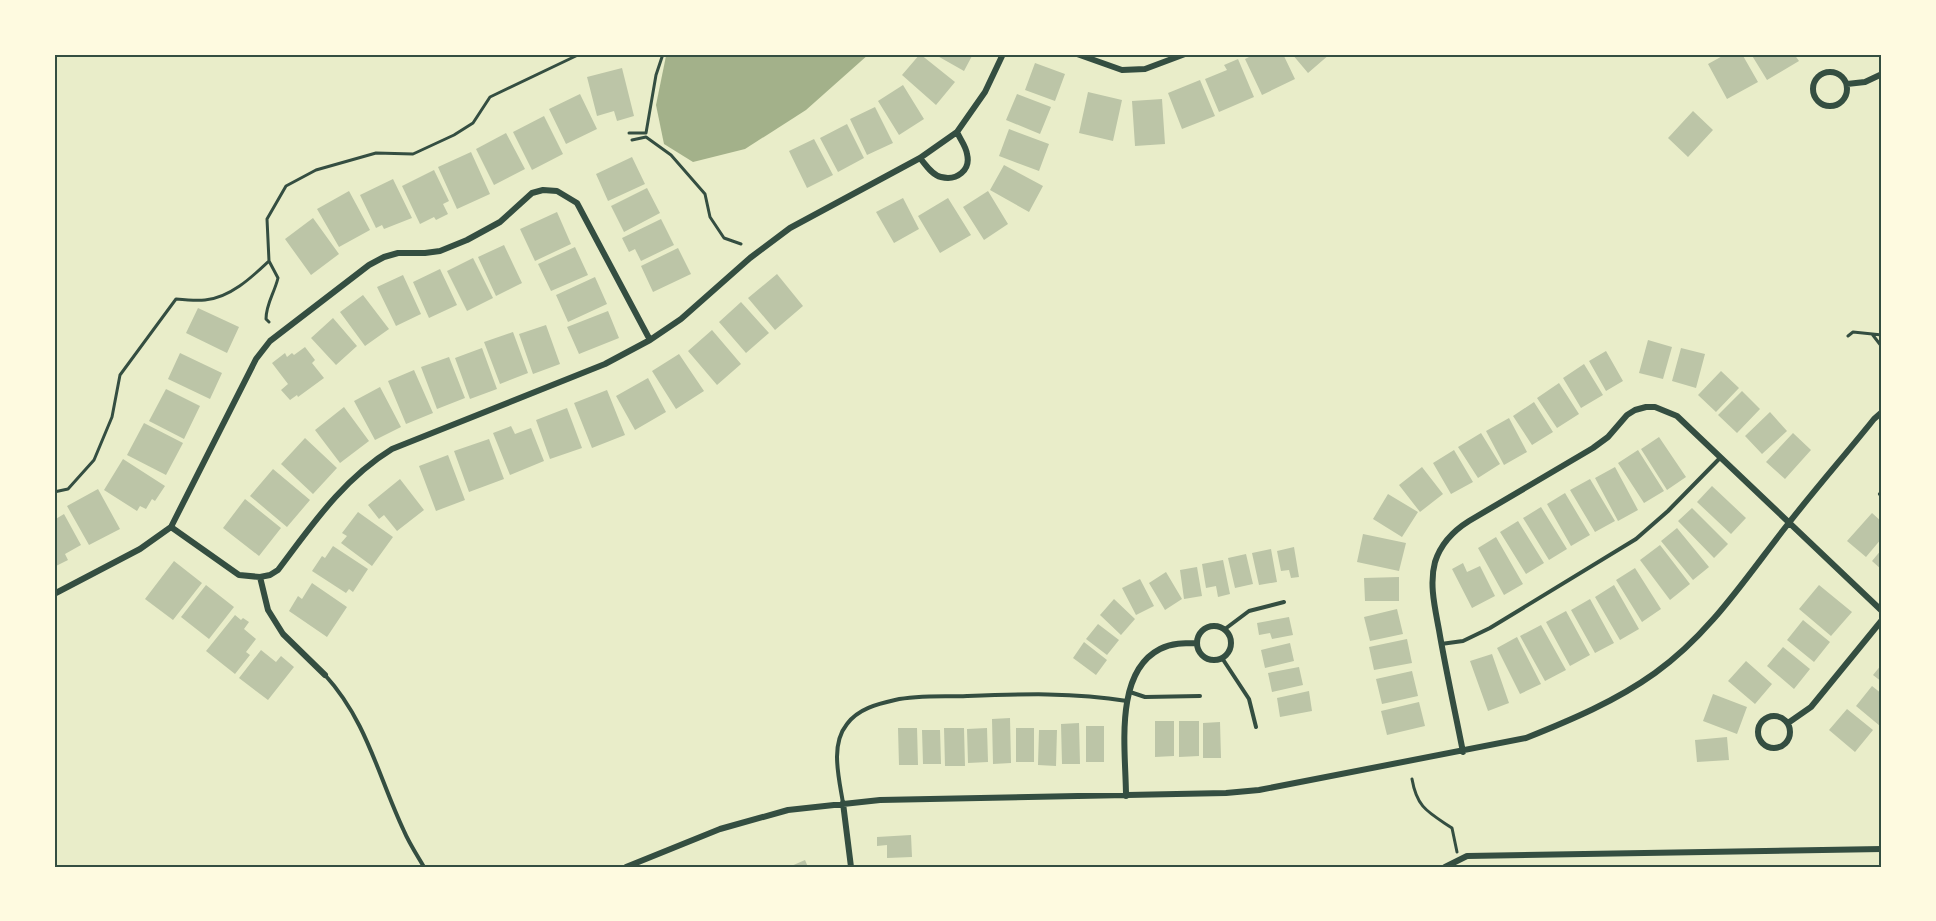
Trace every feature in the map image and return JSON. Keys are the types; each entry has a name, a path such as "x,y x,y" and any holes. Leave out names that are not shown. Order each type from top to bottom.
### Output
{"street":[{"path":"171,527 239,575 260,577 270,575 278,570 324,509 359,474 384,454 605,364 650,340 681,319 750,258 790,228 920,158 957,132 985,92 1003,54"},
{"path":"1077,54 1122,70 1145,69 1185,54"},
{"path":"1826,73 1836,73 1847,84 1846,96 1838,105 1821,103 1814,94 1814,83 1826,73"},
{"path":"1847,84 1864,82 1882,74"},
{"path":"920,158 930,171 940,177 954,178 964,172 968,162 967,152 957,132"},
{"path":"54,594 140,549 171,527 256,359 270,341 354,275 384,256 440,251 491,228 532,194 543,190 557,191 577,204 650,340"},
{"path":"1463,752 1441,644 1433,591 1432,575 1443,545 1454,530 1593,448 1608,437 1627,415 1646,407 1656,407 1677,416 1882,611"},
{"path":"626,867 720,829 788,810 843,803 928,798 1226,794 1259,790 1463,752 1526,738 1565,723 1621,695 1656,672 1712,622 1788,523 1874,418 1882,412"},
{"path":"260,577 268,610 283,634 325,675"},
{"path":"1788,723 1811,707 1882,620"},
{"path":"1215,625 1225,629 1231,639 1230,650 1217,660 1206,658 1199,652 1197,643 1197,636 1204,628 1215,625"},
{"path":"1126,796 1127,701 1131,682 1146,660 1160,649 1179,643 1197,643"},
{"path":"1769,717 1779,717 1788,723 1789,739 1782,746 1767,747 1760,740 1758,734 1760,724 1769,717"},
{"path":"843,803 851,867"},
{"path":"1445,867 1467,856 1882,849"}],"lane":[{"path":"1441,644 1463,640 1490,628 1636,539 1668,511 1720,458"},
{"path":"1225,629 1249,611 1284,602"},
{"path":"1222,658 1249,699 1256,727"},
{"path":"325,675 340,691 355,714 404,832 424,867"},
{"path":"1129,692 1145,697 1200,696"},
{"path":"843,803 837,757 838,740 852,717 870,707 903,698 1023,694 1067,695 1127,701"}],"path":[{"path":"269,322 266,319 266,308 274,294 278,278 268,261 267,219 286,186 316,170 376,153 413,154 473,123 490,97 580,54"},
{"path":"629,133 646,133 656,75 663,54"},
{"path":"632,140 645,137 671,155 705,194 710,217 724,238 741,244"},
{"path":"54,492 68,489 94,460 112,417 120,375 176,299 206,300 228,293 252,277 268,261"},
{"path":"1848,336 1852,332 1882,335"},
{"path":"1871,333 1882,347"},
{"path":"1412,779 1414,794 1425,809 1452,828 1459,861"}],"shaded area":[{"path":"669,54 869,54 806,110 745,149 693,162 664,144 656,105 666,56"}],"building":[{"path":"920,54 955,82 936,105 902,75"},
{"path":"934,54 973,54 964,71"},
{"path":"1255,54 1262,54 1263,57 1269,54 1283,54 1295,79 1262,95 1245,59"},
{"path":"1292,54 1330,54 1308,73"},
{"path":"1726,54 1742,54 1758,82 1727,99 1708,64"},
{"path":"1751,54 1794,54 1799,61 1767,80"},
{"path":"1238,59 1254,97 1219,112 1205,79 1227,70 1224,65"},
{"path":"1035,63 1065,74 1055,101 1025,90"},
{"path":"622,68 634,116 617,121 614,111 597,116 587,77"},
{"path":"1200,80 1215,116 1182,129 1168,93"},
{"path":"903,85 924,119 899,135 878,101"},
{"path":"1088,92 1122,100 1113,141 1079,133"},
{"path":"580,94 597,129 566,144 549,109"},
{"path":"1017,94 1051,107 1040,134 1006,120"},
{"path":"1162,99 1165,144 1135,146 1132,101"},
{"path":"875,107 893,143 867,155 850,119"},
{"path":"1693,111 1713,130 1688,157 1668,138"},
{"path":"544,116 563,154 532,170 513,132"},
{"path":"847,124 864,158 838,172 820,138"},
{"path":"1009,129 1049,144 1039,171 999,156"},
{"path":"506,133 525,169 494,185 476,149"},
{"path":"814,139 833,175 807,188 789,151"},
{"path":"471,152 490,194 457,209 438,167"},
{"path":"632,157 645,184 608,201 596,174"},
{"path":"1004,165 1043,186 1029,212 990,190"},
{"path":"434,170 449,201 443,204 448,214 436,220 434,217 420,224 402,186"},
{"path":"393,179 412,218 384,229 382,225 376,228 360,195"},
{"path":"647,188 660,213 624,232 611,206"},
{"path":"349,191 370,230 339,247 317,209"},
{"path":"988,191 1008,224 984,240 963,207"},
{"path":"903,198 919,229 894,243 876,212"},
{"path":"948,198 971,235 940,253 918,216"},
{"path":"557,212 571,244 535,261 520,229"},
{"path":"313,218 339,254 311,275 285,239"},
{"path":"661,219 674,245 641,261 635,249 629,252 622,238"},
{"path":"504,245 522,283 496,296 478,257"},
{"path":"575,247 588,275 551,291 538,264"},
{"path":"678,248 691,274 653,292 641,266"},
{"path":"473,258 493,298 467,311 447,271"},
{"path":"440,269 457,305 429,318 413,282"},
{"path":"777,274 803,306 775,330 748,298"},
{"path":"403,275 421,314 396,326 377,287"},
{"path":"595,277 607,304 568,322 556,295"},
{"path":"363,295 389,329 365,346 340,312"},
{"path":"741,302 769,333 746,353 719,322"},
{"path":"198,308 239,327 227,353 186,333"},
{"path":"608,311 619,338 579,354 567,327"},
{"path":"333,318 357,346 336,365 311,338"},
{"path":"546,325 560,364 533,374 519,334"},
{"path":"712,330 741,364 717,385 688,351"},
{"path":"513,332 528,373 500,384 484,342"},
{"path":"1648,340 1672,347 1663,379 1639,373"},
{"path":"305,347 315,360 312,363 324,378 298,397 297,395 290,400 281,390 288,384 272,363 285,353 287,357 292,353 294,355"},
{"path":"482,348 497,389 470,399 455,358"},
{"path":"1681,348 1705,354 1696,388 1672,381"},
{"path":"1606,351 1623,381 1606,391 1589,361"},
{"path":"180,353 222,373 210,399 168,379"},
{"path":"679,354 704,391 676,409 652,371"},
{"path":"449,357 465,398 437,409 421,367"},
{"path":"1584,364 1603,395 1581,408 1563,378"},
{"path":"414,370 433,413 406,424 388,381"},
{"path":"1721,371 1739,388 1716,412 1698,395"},
{"path":"648,378 666,412 635,430 616,396"},
{"path":"1559,383 1579,414 1557,428 1537,398"},
{"path":"380,387 401,427 375,440 354,401"},
{"path":"166,389 200,406 184,439 149,421"},
{"path":"607,390 625,435 592,448 574,403"},
{"path":"1742,391 1760,409 1737,433 1718,415"},
{"path":"1534,402 1553,432 1532,445 1513,416"},
{"path":"344,407 369,441 340,463 315,430"},
{"path":"567,408 582,448 550,459 536,420"},
{"path":"1770,412 1787,431 1762,454 1745,436"},
{"path":"1509,418 1527,452 1504,465 1486,431"},
{"path":"144,423 183,443 166,475 127,455"},
{"path":"511,426 515,434 531,428 544,461 510,475 493,433"},
{"path":"1481,433 1500,464 1478,478 1458,447"},
{"path":"1793,433 1811,450 1785,479 1766,462"},
{"path":"1659,437 1686,477 1667,490 1641,449"},
{"path":"305,438 337,468 313,494 281,464"},
{"path":"489,439 504,479 469,492 454,451"},
{"path":"1454,450 1473,482 1451,494 1433,463"},
{"path":"1638,450 1664,491 1644,503 1618,463"},
{"path":"448,455 465,500 436,511 419,466"},
{"path":"123,459 165,486 155,501 152,499 146,509 140,506 137,511 104,490"},
{"path":"1422,467 1443,494 1420,512 1399,485"},
{"path":"1615,467 1638,510 1618,521 1595,478"},
{"path":"273,469 310,500 287,527 250,496"},
{"path":"400,479 424,510 397,531 384,515 379,519 368,505"},
{"path":"1590,479 1615,521 1595,532 1570,490"},
{"path":"1712,486 1746,518 1731,534 1697,502"},
{"path":"98,489 120,529 89,545 67,506"},
{"path":"1565,493 1590,535 1571,546 1547,504"},
{"path":"1388,494 1418,512 1402,537 1373,519"},
{"path":"245,499 281,528 259,556 223,528"},
{"path":"1541,507 1567,549 1549,560 1523,518"},
{"path":"1692,508 1728,544 1714,558 1678,521"},
{"path":"358,512 393,537 372,566 341,543 347,536 342,533"},
{"path":"1872,513 1882,522 1882,538 1866,557 1847,541"},
{"path":"64,514 81,545 65,554 68,560 54,567 54,520"},
{"path":"1518,521 1544,563 1526,574 1500,532"},
{"path":"1677,528 1709,567 1693,580 1661,541"},
{"path":"1363,534 1406,543 1399,571 1357,562"},
{"path":"1496,537 1523,584 1504,595 1478,548"},
{"path":"1660,545 1690,584 1670,600 1640,560"},
{"path":"333,546 368,569 353,592 349,589 346,593 312,571 322,556 325,558"},
{"path":"1294,547 1299,577 1291,578 1289,570 1281,571 1277,551"},
{"path":"1271,549 1277,582 1259,585 1252,553"},
{"path":"1882,549 1882,570 1872,561"},
{"path":"1246,554 1253,584 1235,588 1228,558"},
{"path":"1223,560 1230,594 1218,597 1216,586 1206,588 1202,564"},
{"path":"174,561 202,583 173,620 145,599"},
{"path":"1463,563 1467,572 1480,566 1495,596 1472,608 1452,569"},
{"path":"1197,567 1202,596 1184,599 1180,570"},
{"path":"1635,568 1661,609 1642,622 1616,580"},
{"path":"1166,572 1182,599 1165,610 1149,583"},
{"path":"1399,577 1399,601 1365,601 1364,578"},
{"path":"1140,579 1154,606 1136,615 1122,588"},
{"path":"312,583 347,607 327,637 289,611 298,596 302,599"},
{"path":"206,585 234,607 209,639 181,617"},
{"path":"1614,585 1639,629 1620,640 1595,597"},
{"path":"1819,585 1852,612 1831,636 1799,609"},
{"path":"1114,599 1135,619 1121,635 1100,615"},
{"path":"1590,599 1614,643 1595,653 1571,610"},
{"path":"1397,609 1403,634 1370,641 1364,617"},
{"path":"1566,611 1590,655 1570,666 1546,622"},
{"path":"235,615 249,622 244,629 256,639 246,652 250,655 235,674 206,651"},
{"path":"1289,617 1293,635 1272,639 1270,633 1259,635 1257,623"},
{"path":"1803,620 1830,642 1814,662 1787,640"},
{"path":"1098,624 1119,640 1107,655 1086,639"},
{"path":"1541,625 1566,670 1545,681 1520,636"},
{"path":"1517,637 1541,684 1520,694 1497,648"},
{"path":"1407,639 1412,663 1374,670 1369,647"},
{"path":"1084,642 1107,660 1096,675 1073,658"},
{"path":"1290,643 1294,661 1265,668 1261,650"},
{"path":"1783,647 1810,669 1794,689 1767,666"},
{"path":"261,650 276,662 281,656 294,667 268,700 239,678"},
{"path":"1492,654 1509,703 1488,711 1470,661"},
{"path":"1746,661 1772,684 1755,704 1728,681"},
{"path":"1882,664 1882,682 1873,675"},
{"path":"1299,667 1303,685 1272,692 1268,673"},
{"path":"1412,671 1418,696 1382,704 1376,679"},
{"path":"1872,686 1882,694 1882,723 1880,726 1856,706"},
{"path":"1309,691 1312,711 1280,717 1277,698"},
{"path":"1713,694 1747,707 1737,734 1703,721"},
{"path":"1419,702 1425,726 1387,735 1381,711"},
{"path":"1847,709 1873,730 1855,752 1829,730"},
{"path":"1010,718 1011,763 993,764 992,719"},
{"path":"1155,721 1174,721 1174,756 1155,757"},
{"path":"1179,721 1199,721 1199,756 1179,757"},
{"path":"1220,722 1221,758 1203,758 1203,723"},
{"path":"1079,723 1080,764 1062,764 1061,724"},
{"path":"1086,726 1104,726 1104,762 1086,762"},
{"path":"898,728 917,728 918,765 899,765"},
{"path":"944,728 964,728 965,766 945,766"},
{"path":"987,728 988,762 968,763 967,729"},
{"path":"1016,728 1034,728 1034,762 1016,762"},
{"path":"922,730 940,730 941,764 923,764"},
{"path":"1039,730 1057,730 1056,766 1038,765"},
{"path":"1727,737 1729,760 1697,762 1695,740"},
{"path":"911,835 912,857 887,858 887,845 877,846 877,837"},
{"path":"805,860 808,867 789,867"}]}
